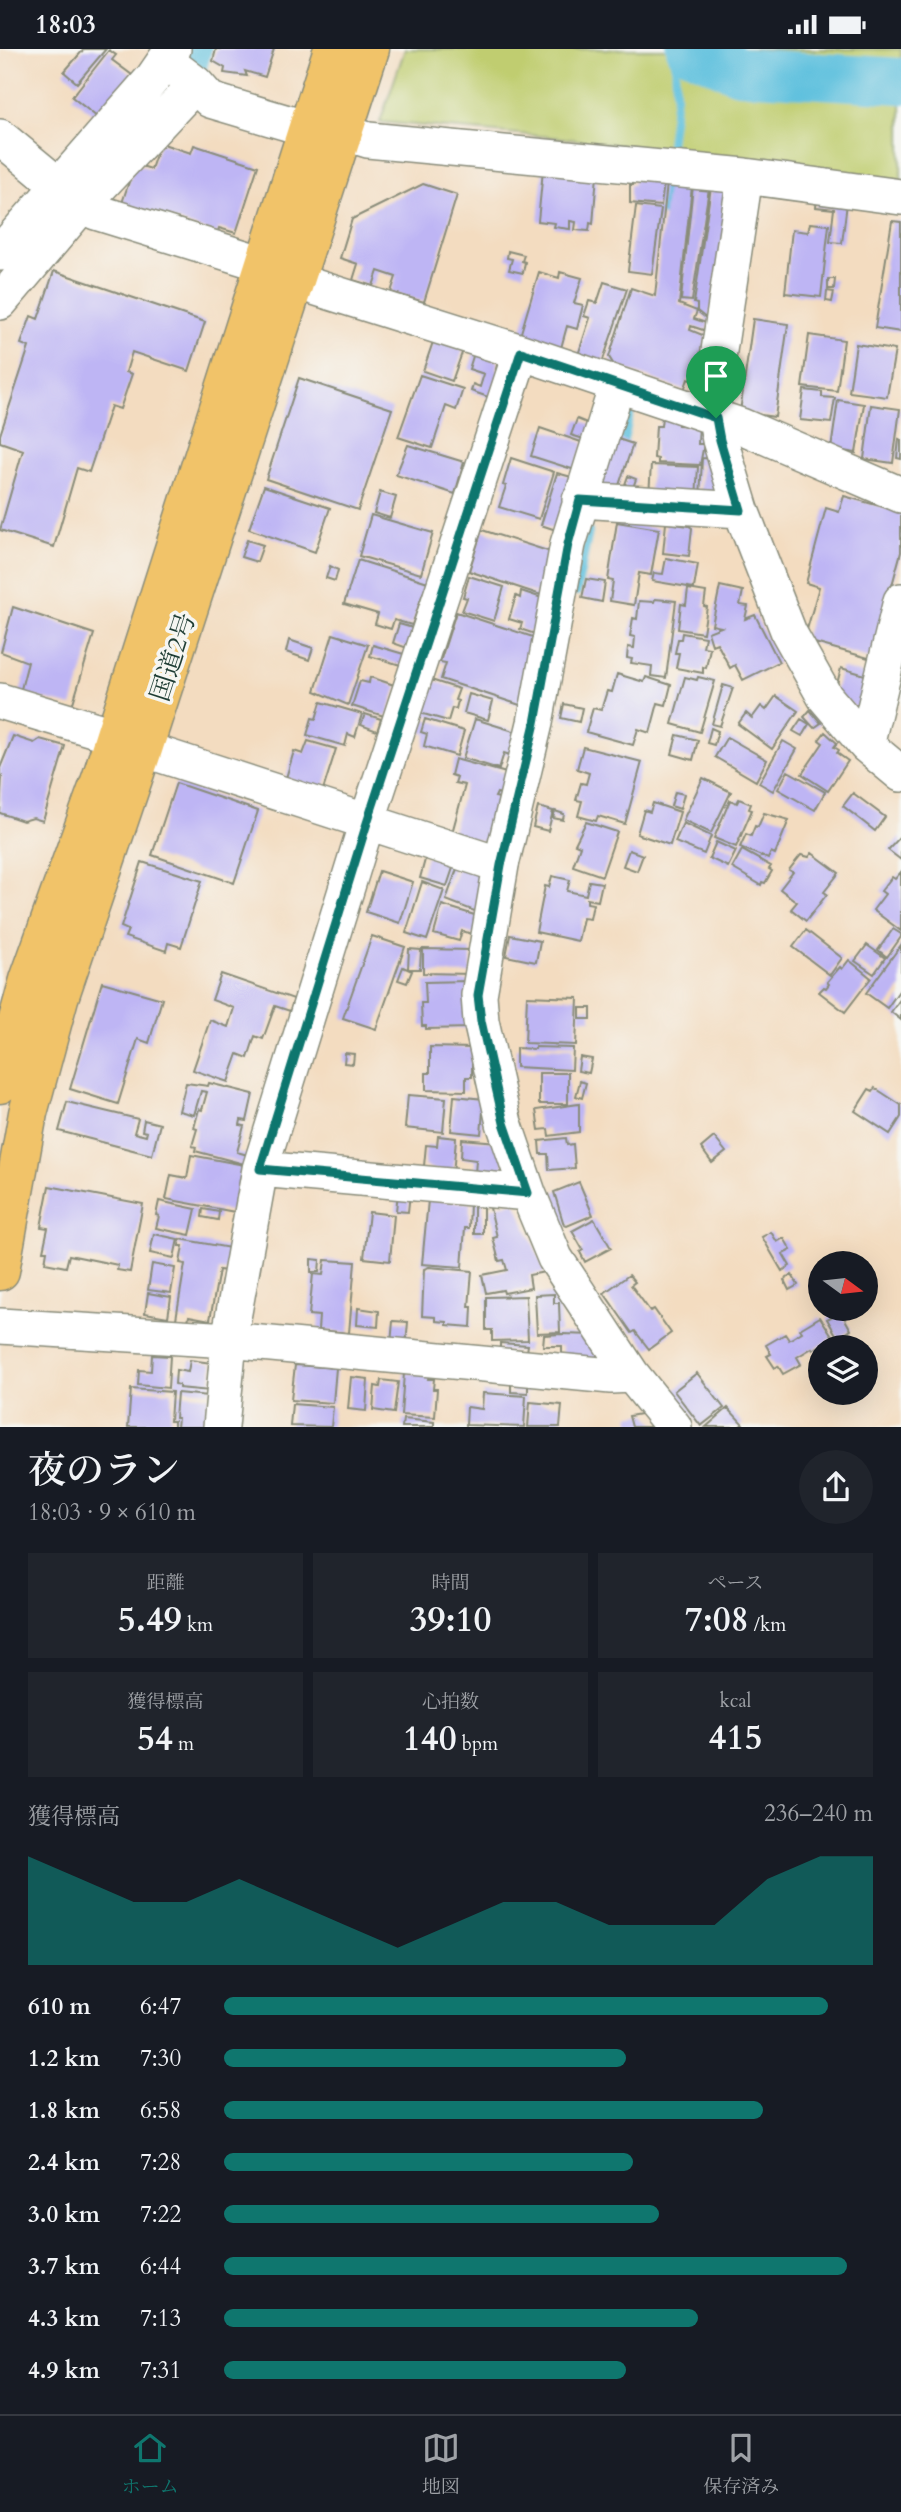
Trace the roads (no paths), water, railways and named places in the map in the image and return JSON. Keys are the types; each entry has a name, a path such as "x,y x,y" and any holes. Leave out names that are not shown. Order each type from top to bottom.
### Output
{"highway":[{"name":"国道2号","path":"325,130 333,49"},
{"name":"国道2号","path":"0,1271 28,1113 129,744 325,130 370,49"},
{"name":"国道2号","path":"0,1084 29,980 129,744"}],"street":[{"path":"0,302 70,195 153,78 176,66 210,100 368,140 745,176 901,197"},
{"path":"0,137 70,195 96,212 741,426 901,495"},
{"path":"745,176 712,398 720,440 741,510 789,633 825,697 866,745 901,775"},
{"path":"0,253 70,195"},
{"path":"221,1427 229,1340 260,1169 367,823 521,352"},
{"path":"617,384 568,544 535,723 501,865 478,995 481,1021 504,1123 528,1193 555,1258 632,1375 674,1427"},
{"path":"580,500 741,510"},
{"path":"866,745 901,601"},
{"path":"0,701 96,730 129,744 501,865"},
{"path":"260,1169 528,1193"},
{"path":"0,1326 229,1340 611,1376 632,1375"}],"waterway":[{"path":"173,87 195,64 199,49"},
{"path":"668,160 676,96 675,49"},
{"path":"689,49 739,71 901,81"},
{"path":"664,212 667,176"},
{"path":"622,449 634,397"},
{"path":"577,592 589,532"}]}
